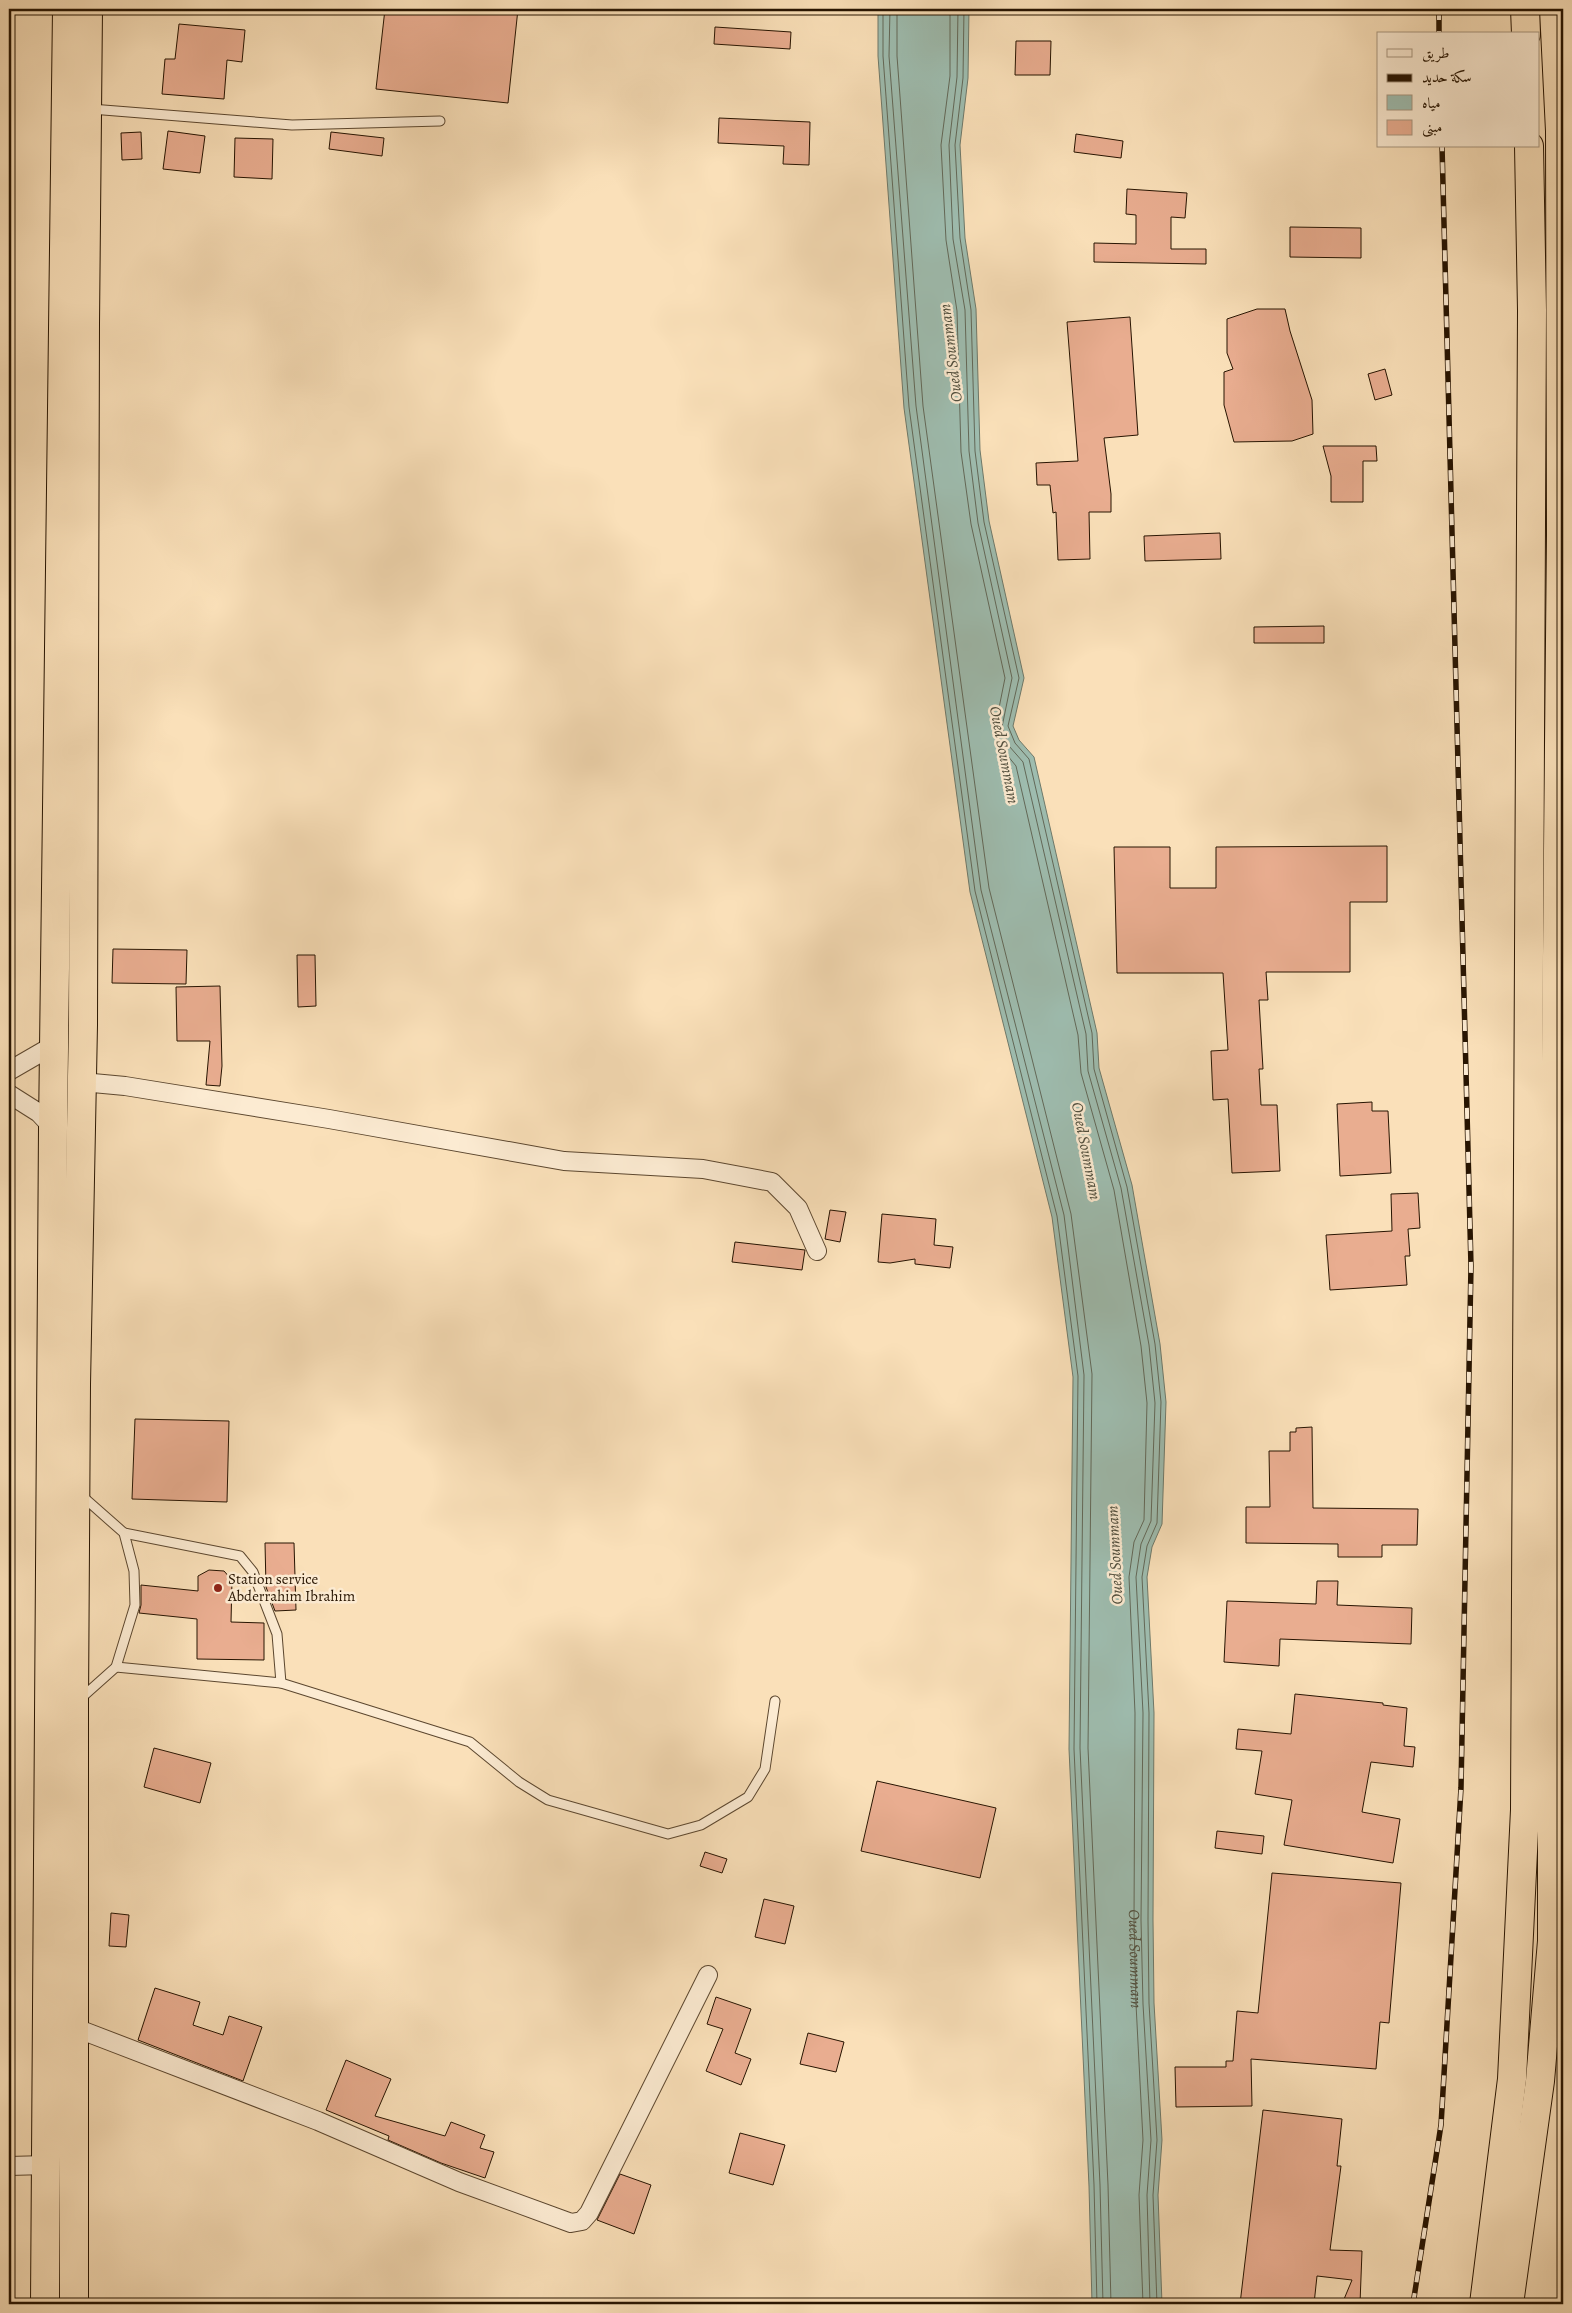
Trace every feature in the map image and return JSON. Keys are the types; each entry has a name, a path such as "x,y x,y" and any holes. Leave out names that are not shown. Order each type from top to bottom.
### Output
{"highway":[{"path":"46,2304 53,1128 67,9"},
{"path":"74,2304 74,1705 82,1082 88,9"},
{"path":"1525,9 1526,32"},
{"path":"1509,2304 1540,2081 1552,1941 1552,1465 1562,490 1561,132 1554,9"},
{"path":"1484,2304 1512,2079 1525,1810 1532,310 1529,148"}],"street":[{"path":"9,1071 54,1045"},
{"path":"82,1082 125,1086 330,1119 564,1161 703,1169 772,1182 798,1208 817,1251"},
{"path":"9,1094 39,1113 53,1128"},
{"path":"73,2027 318,2121 459,2182 571,2223 582,2221 589,2213 708,1975"},
{"path":"9,2166 46,2165"}],"lane":[{"path":"87,109 292,124 440,121"},
{"path":"76,1490 124,1533 240,1556 253,1572 277,1634 281,1683"},
{"path":"74,1705 116,1667 135,1605 134,1571 124,1533"},
{"path":"116,1667 281,1683 470,1742 519,1782 548,1800 668,1834 701,1826 748,1797 765,1770 775,1701"}],"water":[{"name":"Oued Soummam","path":"878,9 969,9 968,78 960,145 965,238 976,309 980,450 989,521 1024,678 1013,726 1019,740 1034,757 1097,1033 1099,1068 1132,1185 1160,1344 1166,1402 1162,1524 1152,1547 1147,1577 1154,1713 1154,2003 1162,2140 1158,2195 1162,2304 1092,2304 1089,2186 1069,1749 1073,1377 1052,1217 970,892 904,408 878,56"}],"building":[{"path":"385,9 518,9 508,103 376,89"},
{"path":"179,24 245,30 242,62 227,60 224,99 162,94 165,59 175,59"},
{"path":"715,27 791,32 790,49 714,44"},
{"path":"1016,41 1051,41 1050,75 1015,75"},
{"path":"719,118 810,122 809,165 783,164 784,146 718,143"},
{"path":"168,131 205,136 200,173 163,169"},
{"path":"141,132 142,159 122,160 121,133"},
{"path":"331,132 384,138 382,156 329,149"},
{"path":"1076,134 1123,141 1121,158 1074,152"},
{"path":"235,138 273,139 272,179 234,177"},
{"path":"1127,189 1187,193 1185,218 1171,217 1171,249 1206,249 1206,264 1094,262 1094,243 1136,244 1136,215 1126,214"},
{"path":"1290,227 1361,228 1361,258 1290,257"},
{"path":"1257,309 1285,309 1312,400 1313,434 1292,441 1234,442 1224,405 1224,372 1233,369 1227,353 1227,319"},
{"path":"1130,317 1138,435 1104,438 1111,494 1111,512 1089,512 1090,559 1058,560 1056,512 1053,513 1050,485 1037,485 1036,463 1078,461 1067,322"},
{"path":"1385,369 1392,395 1375,400 1368,374"},
{"path":"1323,446 1376,446 1377,461 1363,461 1363,502 1331,502 1331,476"},
{"path":"1220,533 1221,559 1145,561 1144,536"},
{"path":"1324,626 1324,643 1254,643 1254,627"},
{"path":"1387,846 1387,902 1350,902 1350,972 1266,972 1268,1000 1259,1000 1263,1069 1259,1069 1261,1105 1277,1105 1280,1171 1232,1173 1228,1099 1213,1100 1211,1051 1228,1050 1223,973 1117,973 1114,847 1170,847 1170,888 1216,888 1216,847"},
{"path":"113,949 187,950 186,984 112,983"},
{"path":"297,955 315,955 316,1006 298,1007"},
{"path":"220,986 222,1066 220,1086 206,1085 210,1041 177,1041 176,987"},
{"path":"1372,1102 1372,1111 1388,1111 1391,1173 1340,1176 1337,1104"},
{"path":"1418,1193 1420,1228 1408,1229 1410,1256 1405,1256 1407,1285 1330,1290 1326,1235 1392,1231 1391,1194"},
{"path":"830,1210 846,1212 840,1242 825,1239"},
{"path":"882,1214 936,1219 934,1245 953,1247 950,1268 915,1264 915,1259 890,1263 878,1262"},
{"path":"735,1242 805,1250 802,1270 732,1262"},
{"path":"135,1419 229,1421 227,1502 132,1499"},
{"path":"1312,1427 1313,1508 1418,1509 1417,1545 1382,1545 1382,1557 1338,1557 1338,1544 1246,1543 1246,1507 1270,1507 1269,1451 1290,1451 1290,1432 1296,1432 1296,1428"},
{"path":"265,1543 294,1543 296,1610 275,1611 266,1587"},
{"path":"209,1570 224,1571 232,1580 231,1622 264,1623 264,1660 197,1659 197,1619 139,1613 141,1585 198,1591 198,1576"},
{"path":"1317,1581 1338,1581 1337,1605 1412,1608 1411,1644 1280,1639 1279,1666 1224,1662 1227,1601 1316,1604"},
{"path":"1295,1694 1383,1703 1383,1705 1407,1708 1404,1746 1415,1747 1413,1767 1371,1762 1362,1812 1400,1819 1393,1863 1284,1845 1292,1800 1255,1794 1262,1751 1236,1749 1238,1729 1291,1734"},
{"path":"154,1748 211,1763 200,1803 144,1787"},
{"path":"877,1781 996,1808 980,1878 861,1851"},
{"path":"1217,1831 1264,1836 1262,1854 1215,1848"},
{"path":"705,1852 727,1859 722,1873 700,1866"},
{"path":"1272,1873 1401,1883 1389,2023 1380,2022 1376,2069 1251,2059 1252,2106 1176,2107 1175,2067 1226,2067 1226,2061 1233,2061 1237,2011 1258,2013"},
{"path":"764,1899 794,1906 785,1944 755,1937"},
{"path":"111,1913 129,1915 126,1947 109,1946"},
{"path":"155,1988 200,2002 193,2025 223,2035 229,2016 262,2027 243,2081 138,2040"},
{"path":"716,1997 751,2009 735,2053 751,2059 741,2085 706,2071 723,2029 707,2024"},
{"path":"808,2033 844,2042 836,2072 800,2064"},
{"path":"346,2060 391,2079 375,2116 445,2136 451,2122 485,2135 480,2148 494,2152 485,2178 441,2163 388,2140 389,2136 326,2110"},
{"path":"1263,2110 1342,2119 1337,2166 1341,2166 1330,2250 1362,2251 1360,2304 1342,2304 1352,2280 1317,2276 1314,2304 1240,2304"},
{"path":"740,2133 785,2145 773,2185 729,2173"},
{"path":"620,2174 651,2185 634,2234 597,2220"}],"railway":[{"path":"1439,9 1439,32"},
{"path":"1413,2304 1441,2125 1461,1788 1471,1266 1442,148"}],"place":[{"name":"Station service Abderrahim Ibrahim","path":"218,1588"}]}
